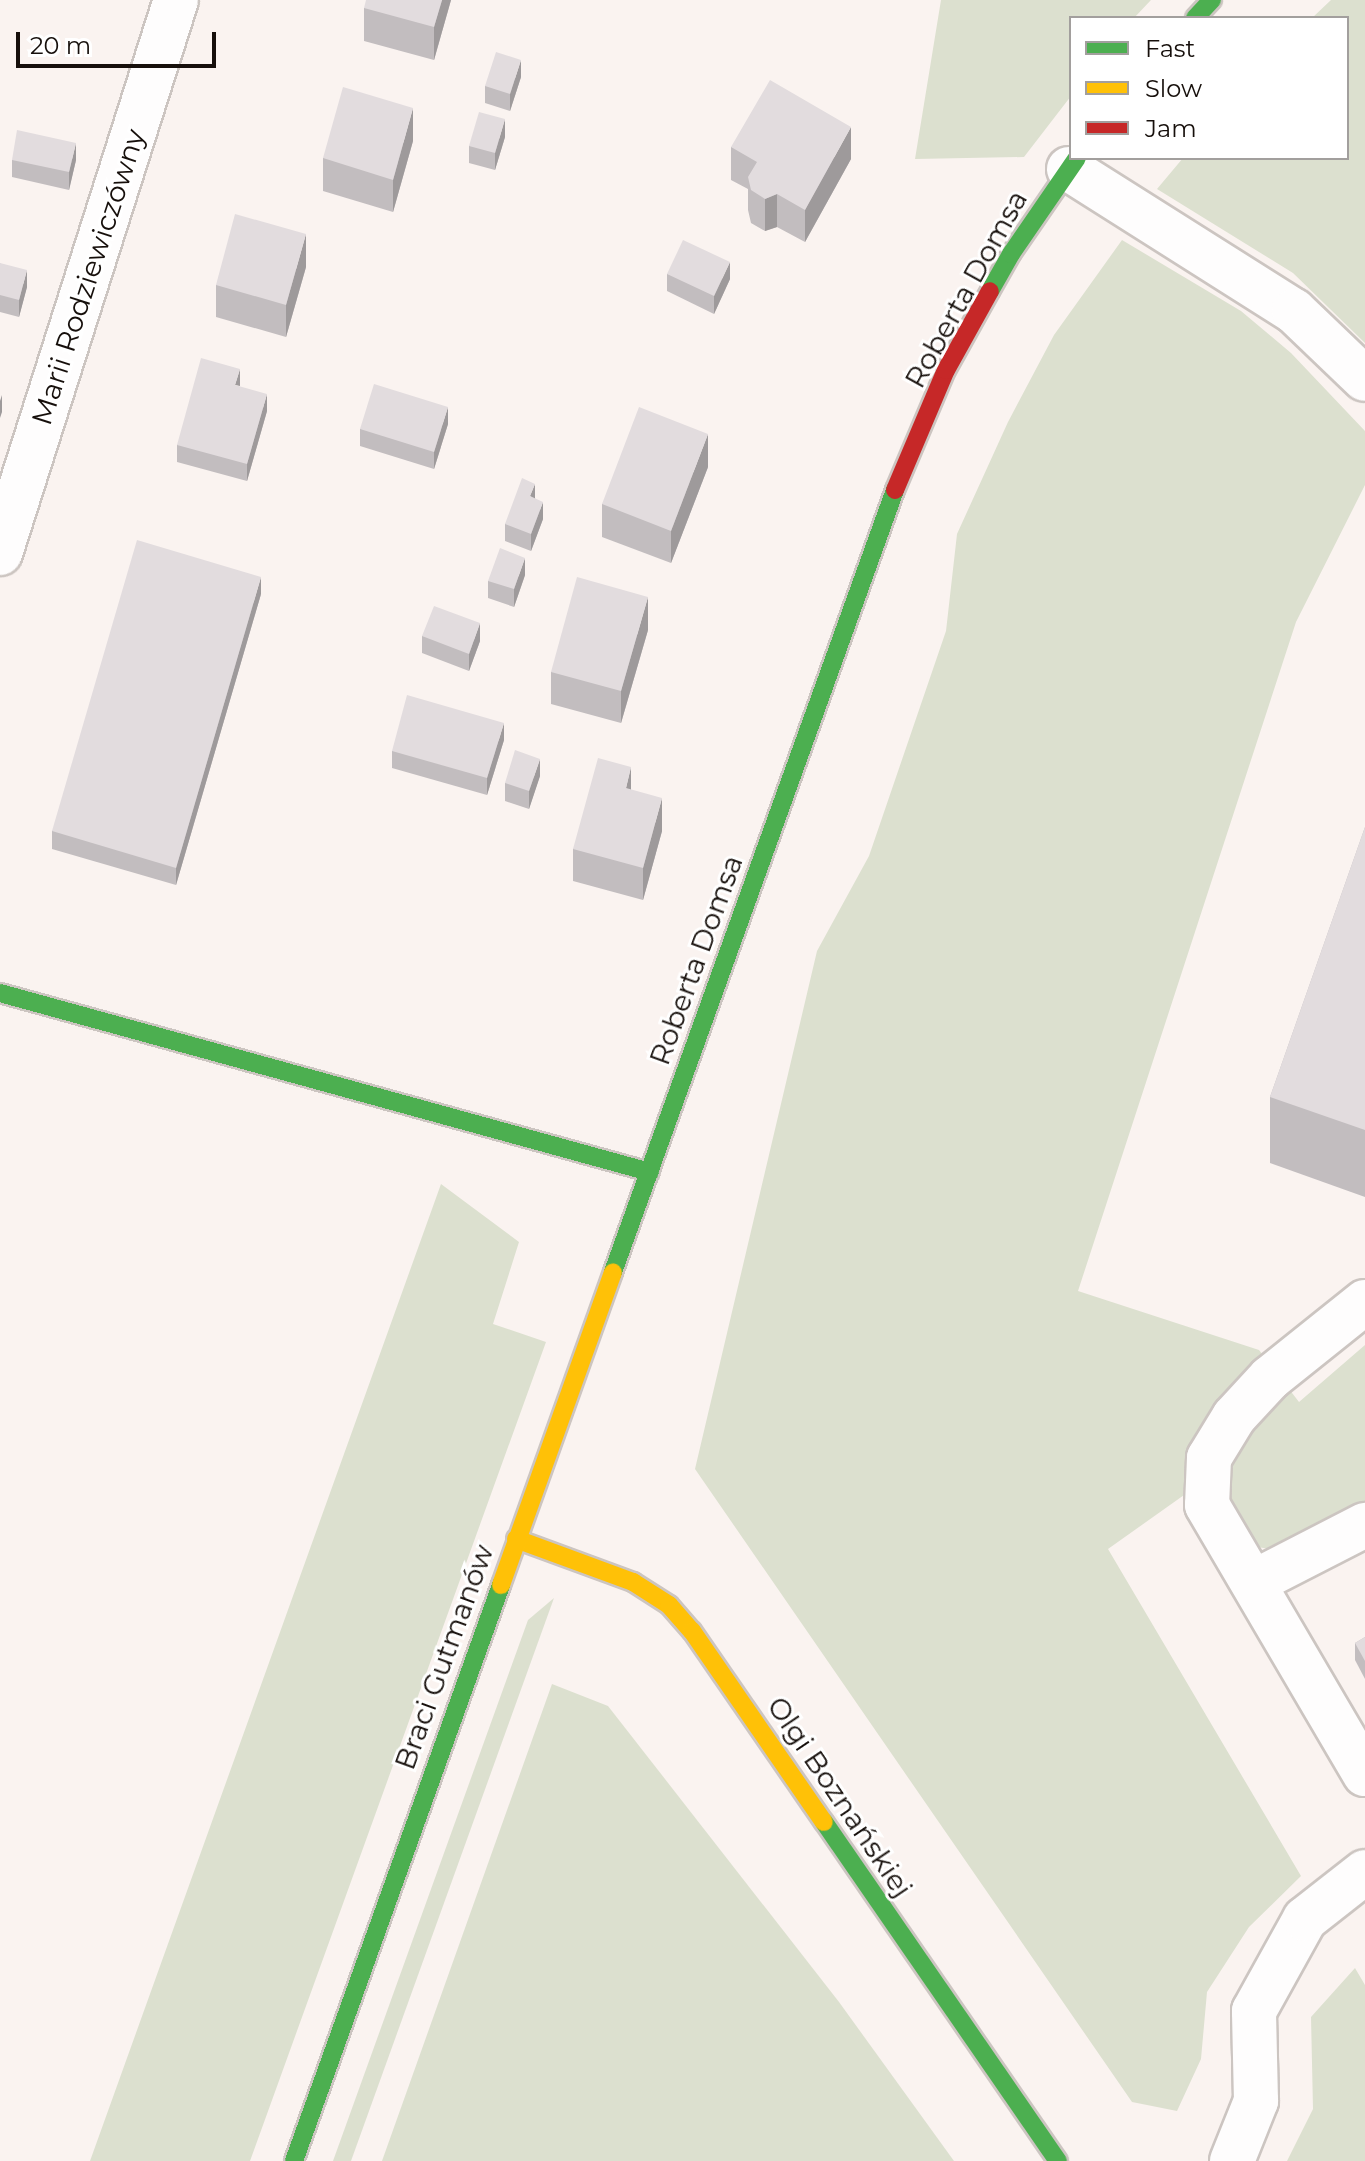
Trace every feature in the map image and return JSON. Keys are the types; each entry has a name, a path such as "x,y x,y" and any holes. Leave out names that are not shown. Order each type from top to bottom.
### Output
{"street":[{"name":"Marii Rodziewiczówny","path":"0,553 176,0"},
{"path":"1197,16 1212,0"},
{"path":"1073,163 1294,311 1365,379"},
{"name":"Roberta Domsa","path":"650,1172 889,505 946,370 1011,254 1073,163"},
{"path":"0,993 650,1172"},
{"name":"Braci Gutmanów","path":"294,2161 650,1172"},
{"path":"1365,1302 1270,1378 1234,1417 1209,1458 1207,1505 1365,1774"},
{"path":"1254,1582 1365,1525"},
{"name":"Olgi Boznańskiej","path":"516,1539 633,1582 669,1605 692,1631 1058,2161"},
{"path":"1232,2161 1256,2101 1254,2011 1305,1919 1365,1872"}],"green space":[{"path":"941,0 1151,0 1136,16 1069,16 1069,99 1024,157 915,159"},
{"path":"1331,0 1365,0 1365,343 1293,273 1157,189 1181,160 1349,160 1349,16 1314,16"},
{"path":"1122,240 1241,311 1291,353 1365,431 1365,485 1296,622 1078,1291 1259,1350 1299,1402 1365,1345 1365,1507 1278,1550 1257,1547 1221,1504 1232,1461 1108,1549 1301,1876 1249,1927 1207,1992 1201,2059 1177,2111 1132,2102 695,1469 817,951 869,856 946,631 957,534 1008,422 1054,335"},
{"path":"441,1184 519,1242 493,1324 546,1342 250,2161 90,2161"},
{"path":"554,1598 351,2161 333,2161 528,1620"},
{"path":"552,1684 608,1706 839,2002 954,2161 382,2161"},
{"path":"1355,1968 1365,1985 1365,2161 1287,2161 1313,2109 1311,2017"}],"building":[{"path":"366,0 442,0 434,27 364,8"},
{"path":"496,52 521,60 510,94 485,86"},
{"path":"770,80 851,127 805,210 777,194 765,199 751,190 748,177 757,162 731,147"},
{"path":"343,87 413,108 393,180 323,158"},
{"path":"479,112 505,119 495,153 469,146"},
{"path":"17,130 76,143 69,172 12,160"},
{"path":"235,214 306,234 286,305 216,285"},
{"path":"683,240 730,262 714,296 667,274"},
{"path":"0,263 27,270 19,300 0,295"},
{"path":"201,358 240,369 235,385 267,394 247,464 177,445"},
{"path":"374,384 448,407 434,452 360,429"},
{"path":"639,407 708,434 671,531 602,504"},
{"path":"522,478 535,484 530,496 543,502 531,534 505,524"},
{"path":"137,540 261,577 176,868 52,831"},
{"path":"500,548 525,558 514,589 488,581"},
{"path":"577,577 648,597 621,691 551,672"},
{"path":"434,606 480,623 469,654 422,636"},
{"path":"407,695 504,723 487,778 392,751"},
{"path":"515,750 540,759 529,791 505,783"},
{"path":"598,758 631,767 626,788 662,798 643,868 573,849"},
{"path":"1365,827 1365,1130 1270,1097"},
{"path":"1365,1637 1365,1661 1355,1643"}],"traffic: fast":[{"path":"1197,16 1212,0"},
{"path":"990,291 1011,254 1076,160"},
{"path":"613,1272 895,490"},
{"path":"0,993 650,1172"},
{"path":"294,2161 501,1585"},
{"path":"824,1822 1058,2161"}],"traffic: slow":[{"path":"501,1585 613,1272"},
{"path":"516,1539 633,1582 669,1605 692,1631 824,1822"}],"traffic: jam":[{"path":"895,490 946,370 990,291"}]}
